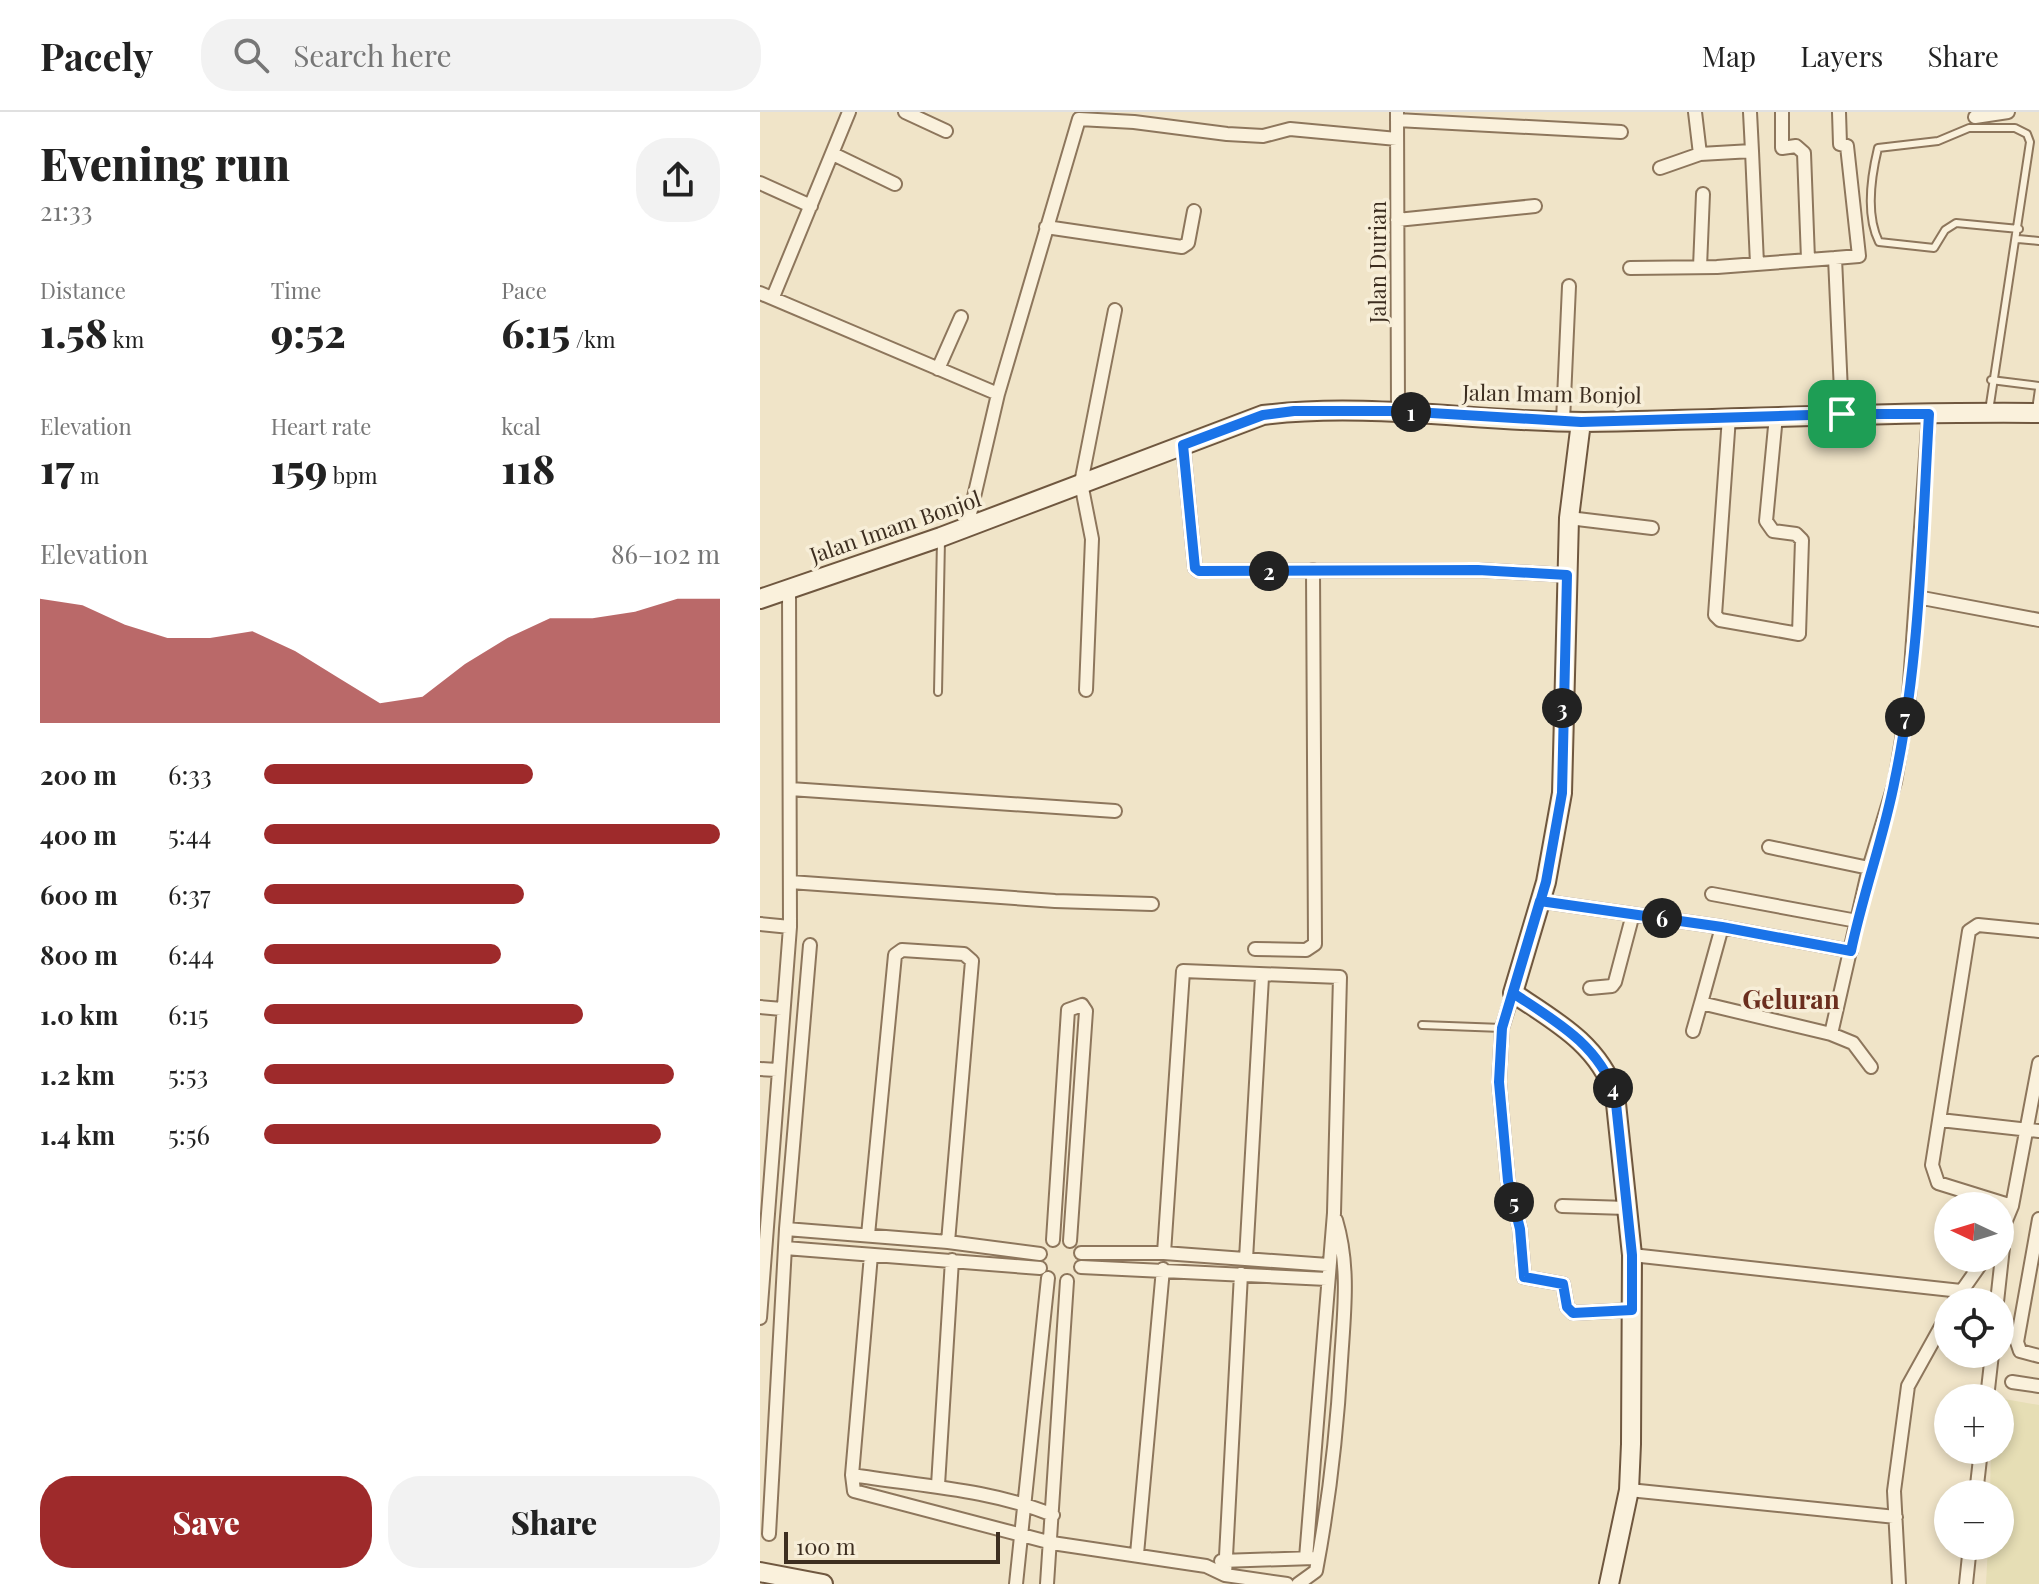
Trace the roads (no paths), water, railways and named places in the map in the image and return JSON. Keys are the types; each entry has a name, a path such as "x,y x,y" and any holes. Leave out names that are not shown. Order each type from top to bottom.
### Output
{"street":[{"path":"849,112 811,206 766,295 998,394"},
{"path":"905,112 946,131"},
{"path":"1695,112 1700,154"},
{"path":"1750,112 1757,264"},
{"path":"1782,112 1782,148 1800,147 1804,153 1808,259"},
{"path":"1630,268 1700,267 1859,256 1847,146 1840,144 1839,112"},
{"path":"1975,114 2008,112"},
{"path":"1397,116 1621,132"},
{"name":"Jalan Durian","path":"1397,116 1398,411"},
{"path":"967,527 998,394 1079,119 1134,122 1239,135 1263,136 1290,129 1397,139"},
{"path":"1660,168 1700,154 1752,151"},
{"path":"833,154 895,184"},
{"path":"760,183 811,206"},
{"path":"1700,267 1703,194"},
{"path":"1397,220 1535,206"},
{"path":"1046,227 1182,247 1188,243 1194,211"},
{"path":"1840,257 1842,414"},
{"path":"1569,286 1572,421 1562,793 1540,901 1502,1028 1499,1082 1508,1181 1520,1229 1524,1277 1563,1284 1567,1307 1573,1313 1632,1310"},
{"path":"1086,690 1092,539 1081,483 1115,310"},
{"path":"938,369 961,317"},
{"name":"Jalan Imam Bonjol","path":"760,599 941,537 1263,415 1294,411 1398,411 1572,421 2037,413"},
{"path":"1831,1034 1869,868 1895,782 1909,697 1929,414"},
{"path":"1729,417 1715,615 1720,620 1799,634 1802,540 1796,534 1773,531 1766,521 1776,416"},
{"path":"1183,445 1195,568 1202,572 1313,570 1567,575"},
{"path":"1569,518 1652,528"},
{"path":"1255,949 1306,950 1315,944 1313,570"},
{"path":"760,1314 765,1163 790,927 789,588"},
{"path":"1917,597 2039,620"},
{"path":"790,789 1115,811"},
{"path":"1769,847 1869,868"},
{"path":"790,882 1055,901 1152,904"},
{"path":"1712,894 1857,921"},
{"path":"1540,901 1722,927 1851,951"},
{"path":"1590,988 1612,986 1615,982 1633,914"},
{"path":"760,924 790,927"},
{"path":"1693,1031 1722,927"},
{"path":"1967,1192 1938,1183 1932,1165 1971,927 2039,931"},
{"path":"769,1534 786,1229 810,945"},
{"path":"868,1235 895,955 902,950 964,954 972,961 948,1242"},
{"path":"1164,1253 1181,974 1184,970 1262,977 1341,978 1334,1213 1327,1279 1312,1558 1314,1573 1298,1584"},
{"path":"1246,1259 1262,977"},
{"path":"1513,993 1577,1038 1598,1058 1609,1075 1615,1094 1632,1255 1632,1310 1629,1490 1609,1584"},
{"path":"1701,1003 1831,1034 1853,1043 1871,1067"},
{"path":"1016,1584 1023,1534 1042,1267 1053,1240 1068,1010 1082,1005 1086,1011 1070,1241 1081,1260"},
{"path":"760,1007 782,1009"},
{"path":"2014,1199 2033,1131 2039,1063"},
{"path":"760,1069 777,1070"},
{"path":"1940,1120 2033,1131"},
{"path":"1562,1206 1627,1208"},
{"path":"1312,1558 1337,1417 1345,1252 1334,1213"},
{"path":"2039,1219 2017,1342 2020,1351 2039,1356"},
{"path":"786,1229 948,1242 1042,1267 1067,1281"},
{"path":"1053,1240 1070,1241"},
{"path":"785,1248 1042,1267"},
{"path":"1329,1252 1345,1252"},
{"path":"1081,1260 1164,1253 1328,1265"},
{"path":"871,1255 852,1475 854,1491 1052,1543 1206,1566 1225,1575 1287,1584"},
{"path":"1632,1255 1934,1293"},
{"path":"938,1485 952,1260"},
{"path":"1081,1260 1163,1269 1327,1279"},
{"path":"1047,1584 1067,1281 1081,1260"},
{"path":"1137,1554 1163,1269"},
{"path":"1225,1575 1241,1274"},
{"path":"1899,1584 1894,1491 1908,1386 1934,1339"},
{"path":"2012,1382 2039,1386"},
{"path":"852,1475 938,1485 1025,1504 1053,1515"},
{"path":"1629,1490 1788,1509 1896,1517"},
{"path":"1206,1566 1225,1560 1299,1562 1312,1558"},
{"path":"1966,1584 1969,1560"},
{"path":"760,1572 823,1584"}],"lane":[{"path":"1989,412 1991,380 2018,239 2030,142 2027,134 2015,128 1969,128 1938,141 1878,148 1873,169 1872,228 1879,242 1934,248 1945,230 1956,223 2019,229"},
{"path":"2018,239 2039,241"},
{"path":"1991,380 2039,388 2037,413"},
{"path":"938,692 941,537"},
{"path":"1422,1025 1502,1028"}],"district":[{"name":"Geluran","path":"1791,998"}]}
